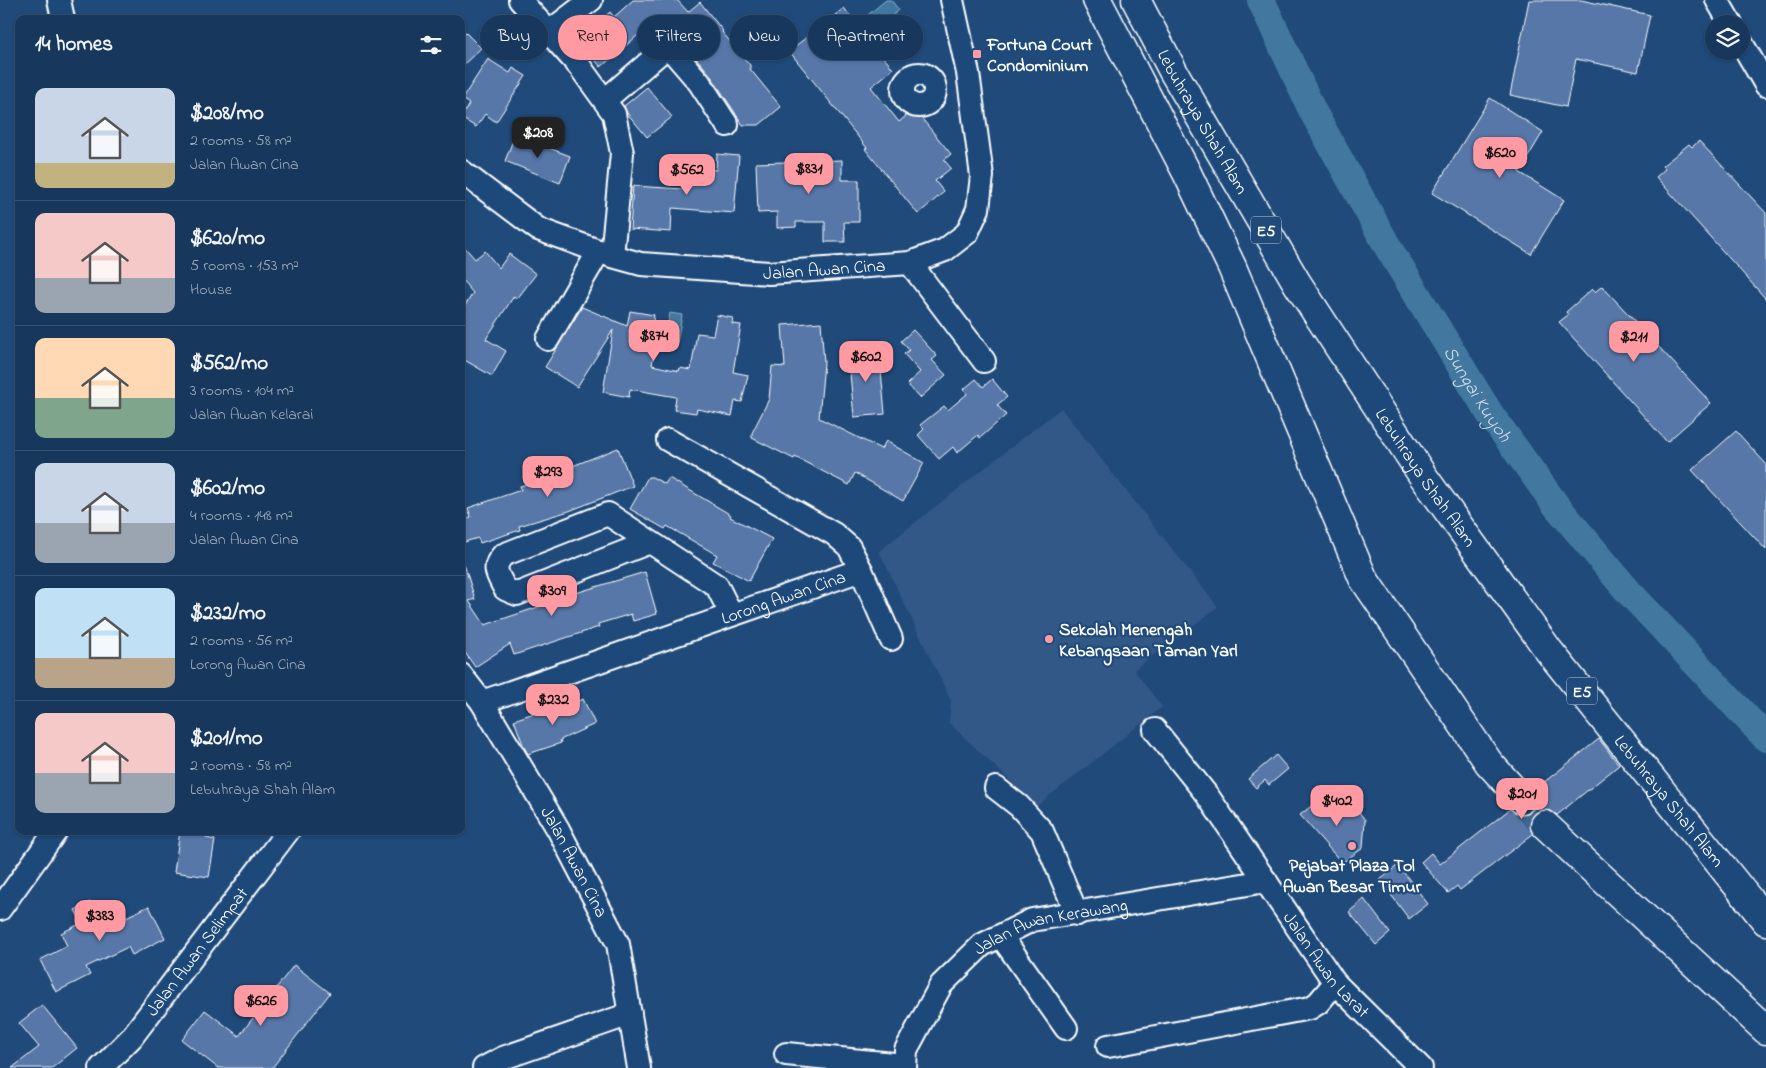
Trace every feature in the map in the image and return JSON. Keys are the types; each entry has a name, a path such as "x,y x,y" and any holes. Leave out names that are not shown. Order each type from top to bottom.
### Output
{"highway":[{"name":"Lebuhraya Shah Alam","path":"1098,0 1187,173 1232,267 1363,578 1489,763 1522,799"},
{"name":"Lebuhraya Shah Alam","path":"1136,0 1173,71 1298,283 1423,476 1549,651 1766,921"},
{"path":"1546,824 1766,1030"}],"street":[{"path":"59,0 62,15"},
{"path":"520,0 533,15"},
{"path":"548,339 605,254 622,153 614,114 580,67 548,32 591,0"},
{"name":"Jalan Awan Cina","path":"465,174 538,229 605,254 641,264 769,273 910,263 945,250 967,233 978,209 982,176 968,73 952,0"},
{"path":"1717,0 1726,15"},
{"path":"605,100 668,46 699,82 727,125"},
{"path":"1750,57 1766,85"},
{"path":"934,82 968,73"},
{"path":"910,263 984,361"},
{"name":"Lorong Awan Cina","path":"482,702 861,570 849,546 834,534 668,440"},
{"path":"650,542 517,594 505,589 495,570 497,561 503,555 608,514 717,586 731,614"},
{"path":"861,570 891,639"},
{"name":"Jalan Awan Cina","path":"465,680 482,702 558,828 618,944 639,1068"},
{"name":"Jalan Awan Larat","path":"1155,730 1207,795 1335,983 1420,1068"},
{"path":"996,788 1019,806 1042,831 1077,914"},
{"path":"0,909 53,835"},
{"name":"Jalan Awan Selimpat","path":"100,1068 131,1038 285,835"},
{"name":"Jalan Awan Kerawang","path":"905,1066 906,1050 941,985 982,945 1032,920 1266,881"},
{"path":"1001,936 1066,1028"},
{"path":"1108,1046 1310,1008 1318,1003 1335,983"},
{"path":"484,1068 503,1058 630,1014"},
{"path":"786,1054 905,1066"}],"shaded area":[{"path":"886,0 891,0 899,10 893,15 868,15"},
{"path":"670,313 682,315 676,349 663,347"},
{"name":"Sekolah Menengah Kebangsaan Taman Yarl","path":"1061,408 1218,607 1134,670 1162,707 1037,806 949,723 951,701 879,551"}],"building":[{"path":"633,0 677,0 688,12 700,2 710,15 637,15 637,36 627,45 627,15 616,15"},
{"path":"1529,0 1581,0 1650,15 1638,72 1576,59 1566,107 1510,95"},
{"path":"844,8 850,15 835,15"},
{"path":"720,27 730,41 730,60 746,60 750,65 750,69 781,107 759,125 743,125 709,73 698,60 720,60"},
{"path":"465,32 480,49 465,63"},
{"path":"808,36 808,60 886,60 893,69 871,87 899,122 914,109 951,154 944,160 951,168 935,181 944,192 918,214 796,60 798,60 798,44"},
{"path":"487,60 510,73 513,68 526,76 496,122 485,114 476,127 465,120 465,111 469,104 465,101 465,94"},
{"path":"595,60 609,60 601,67"},
{"path":"647,87 672,117 647,137 627,113 624,106"},
{"path":"1490,98 1543,132 1519,172 1564,200 1531,254 1432,193"},
{"path":"515,135 570,156 560,183 505,161"},
{"path":"1699,141 1766,213 1766,299 1656,177 1665,169 1662,166 1689,144 1692,147"},
{"path":"717,154 739,156 734,213 672,208 671,232 630,229 633,186 683,189 685,167 716,170"},
{"path":"842,160 842,180 859,180 859,222 844,222 845,242 825,242 825,222 796,222 796,227 777,228 777,212 758,213 756,163"},
{"path":"465,248 475,259 485,251 499,268 509,254 536,274 517,299 514,296 486,339 506,351 492,376 465,360 465,306 473,293 465,284"},
{"path":"1602,286 1711,403 1667,442 1559,322 1568,315 1566,312 1592,289 1595,292"},
{"path":"582,307 627,326 630,311 654,315 650,339 656,340 652,365 679,371 680,368 691,370 697,333 713,335 717,315 733,318 732,324 741,325 733,372 748,375 742,402 735,401 732,416 697,409 696,413 674,410 676,397 630,389 629,397 603,392 613,330 577,387 545,367"},
{"path":"821,322 824,363 819,418 881,449 886,441 924,463 903,501 855,473 849,485 795,457 794,459 752,438 752,433 769,399 772,366 785,367 782,325"},
{"path":"913,330 937,356 932,360 946,375 920,398 907,384 920,372 904,354 909,350 901,341"},
{"path":"879,349 885,414 854,417 848,352"},
{"path":"976,379 983,387 992,379 1007,397 997,405 1006,415 980,438 978,435 957,453 953,447 939,459 918,435 924,429 920,425 944,406 948,410 967,394 964,389"},
{"path":"1736,431 1766,464 1766,550 1692,470"},
{"path":"618,448 633,486 569,511 519,526 520,530 480,543 478,538 465,542 465,519 471,517 468,508 521,490 520,486 572,471 570,467"},
{"path":"648,477 652,477 665,484 669,478 731,515 730,517 772,539 749,581 713,562 717,555 667,526 665,529 630,509"},
{"path":"465,567 475,599 469,601 485,625 550,603 549,601 645,572 657,614 633,621 631,614 598,624 599,627 514,655 510,644 475,667 465,653"},
{"path":"583,699 595,724 560,740 561,743 528,754 514,720 548,708 550,714"},
{"path":"1599,739 1619,765 1557,815 1548,810 1541,810 1534,814 1530,822 1530,829 1533,834 1460,890 1457,886 1448,893 1421,862 1431,853 1440,864 1510,809 1518,814 1532,811 1537,803 1537,796 1534,790"},
{"path":"1276,755 1288,769 1269,785 1265,780 1256,788 1248,779"},
{"name":"Pejabat Plaza Tol Awan Besar Timur","path":"1329,798 1333,804 1339,800 1352,803 1365,820 1363,848 1342,863 1300,815 1319,800 1322,804"},
{"path":"179,835 206,835 206,838 215,840 209,877 174,872"},
{"path":"1398,865 1428,904 1409,919 1380,880"},
{"path":"1364,899 1390,933 1376,945 1349,912"},
{"path":"90,902 97,915 120,904 126,917 149,906 165,938 132,955 128,947 86,967 90,975 56,992 40,960 67,946 61,933 82,923 75,910"},
{"path":"294,965 330,993 272,1068 218,1068 182,1040 205,1010 239,1036"},
{"path":"42,1005 77,1048 52,1068 12,1068 39,1047 19,1023"}],"waterway":[{"name":"Sungai Kuyoh","path":"1261,0 1312,110 1389,249 1490,414 1555,504 1627,590 1766,738"}],"tunnel":[{"path":"1522,799 1534,815 1545,825"}],"place":[{"name":"Fortuna Court Condominium","path":"977,54"},
{"name":"Sekolah Menengah Kebangsaan Taman Yarl","path":"1049,639"},
{"name":"Pejabat Plaza Tol Awan Besar Timur","path":"1352,846"}]}
